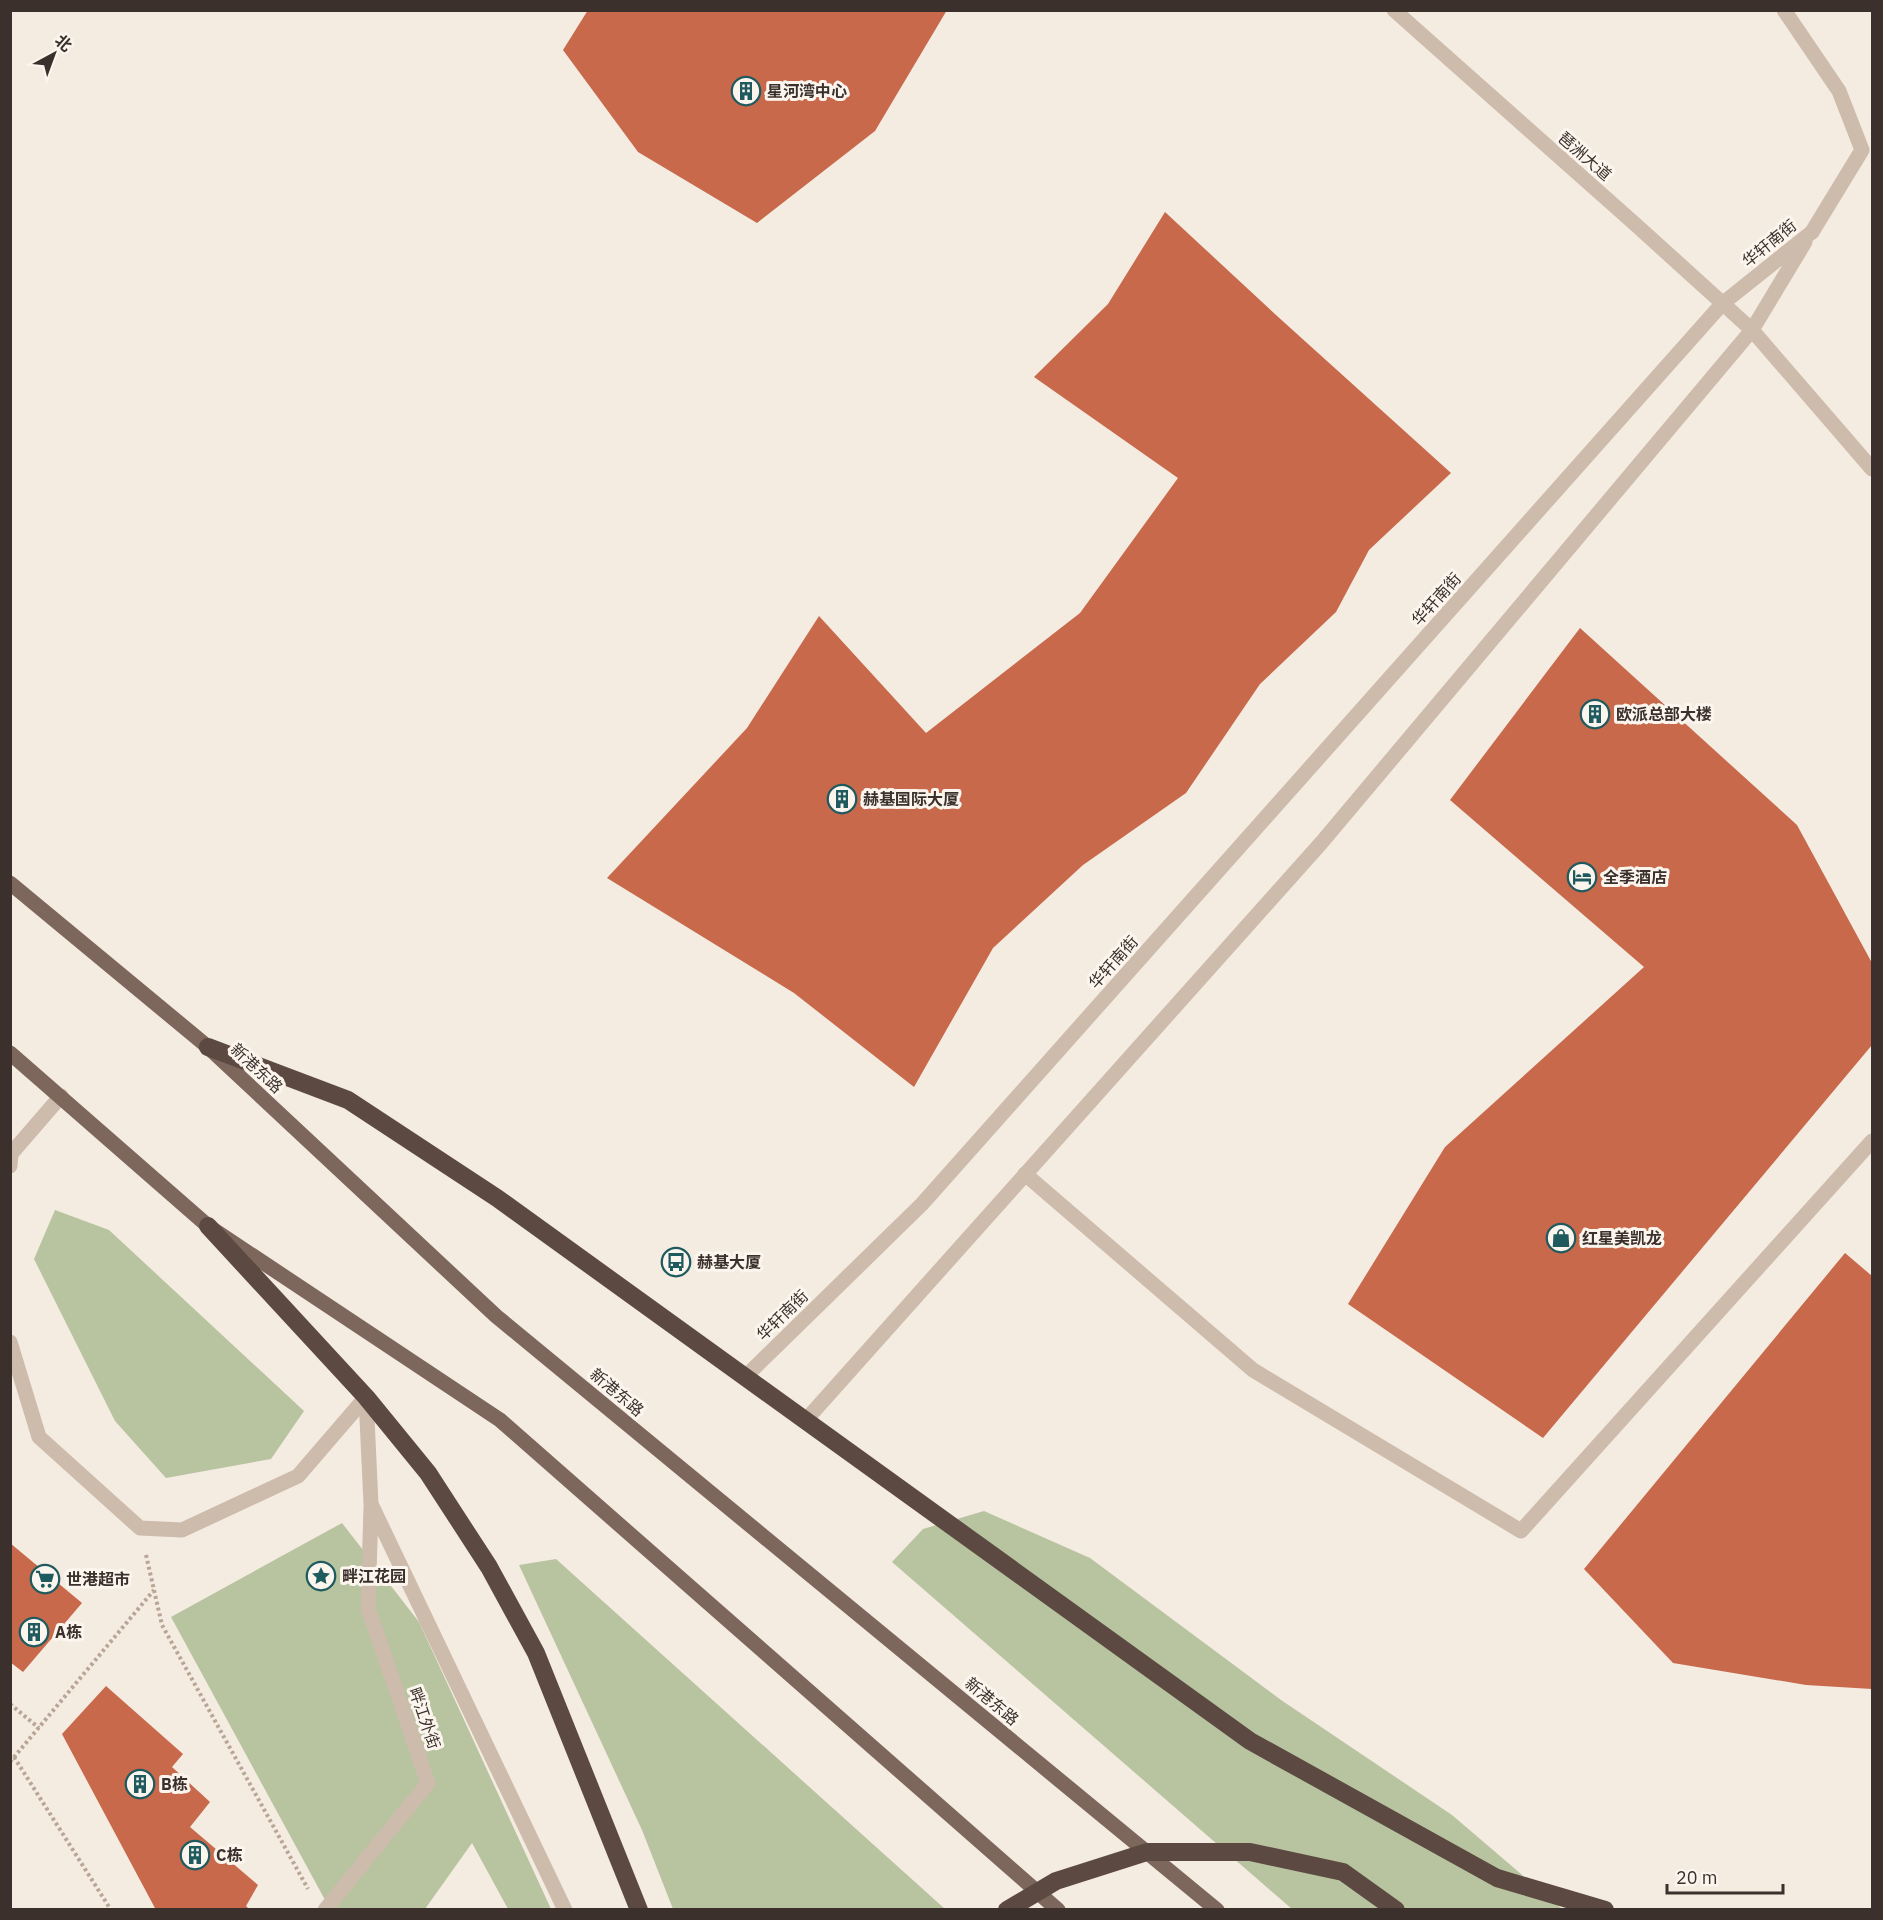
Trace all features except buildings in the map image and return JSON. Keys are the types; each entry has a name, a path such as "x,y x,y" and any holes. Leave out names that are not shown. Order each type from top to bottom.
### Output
{"highway":[{"path":"208,1047 348,1100 497,1197 1250,1741 1497,1878 1605,1910"},
{"path":"208,1226 366,1396 428,1473 489,1566 536,1653 639,1910"},
{"path":"1006,1910 1056,1881 1147,1852 1251,1852 1342,1872 1396,1910"}],"main road":[{"name":"新港东路","path":"10,883 208,1047 496,1316 1217,1910"},
{"path":"10,1053 208,1226 500,1420 1058,1910"}],"street":[{"name":"琶洲大道","path":"1394,10 1752,330 1872,469"},
{"path":"1784,10 1839,91 1862,150 1812,231"},
{"name":"华轩南街","path":"745,1377 922,1204 1722,304 1812,231"},
{"name":"华轩南街","path":"805,1421 1322,842 1752,330 1812,231"},
{"path":"11,1159 61,1096"},
{"path":"1025,1174 1253,1370 1521,1531 1872,1141"},
{"path":"10,1342 39,1437 140,1528 182,1530 298,1476 366,1396"},
{"path":"366,1396 372,1504 566,1910"},
{"name":"畔江外街","path":"325,1910 428,1783 368,1608 372,1504"}],"path":[{"path":"140,1528 162,1625 308,1889"},
{"path":"10,1762 154,1590"},
{"path":"10,1704 39,1728"},
{"path":"15,1757 111,1910"}],"green space":[{"path":"55,1210 109,1230 304,1411 271,1459 166,1478 115,1421 34,1259"},
{"path":"984,1511 1090,1558 1281,1700 1452,1815 1562,1909 1292,1909 892,1562 923,1529"},
{"path":"342,1523 419,1622 551,1909 508,1909 472,1843 425,1909 330,1909 171,1617"},
{"path":"556,1559 945,1909 673,1909 642,1830 519,1565"}],"place":[{"name":"星河湾中心","path":"746,91"},
{"name":"欧派总部大楼","path":"1595,714"},
{"name":"赫基国际大厦","path":"842,799"},
{"name":"全季酒店","path":"1582,877"},
{"name":"红星美凯龙","path":"1561,1238"},
{"name":"赫基大厦","path":"676,1262"},
{"name":"畔江花园","path":"321,1576"},
{"name":"世港超市","path":"45,1579"},
{"name":"A栋","path":"34,1632"},
{"name":"B栋","path":"140,1784"},
{"name":"C栋","path":"195,1855"}]}
